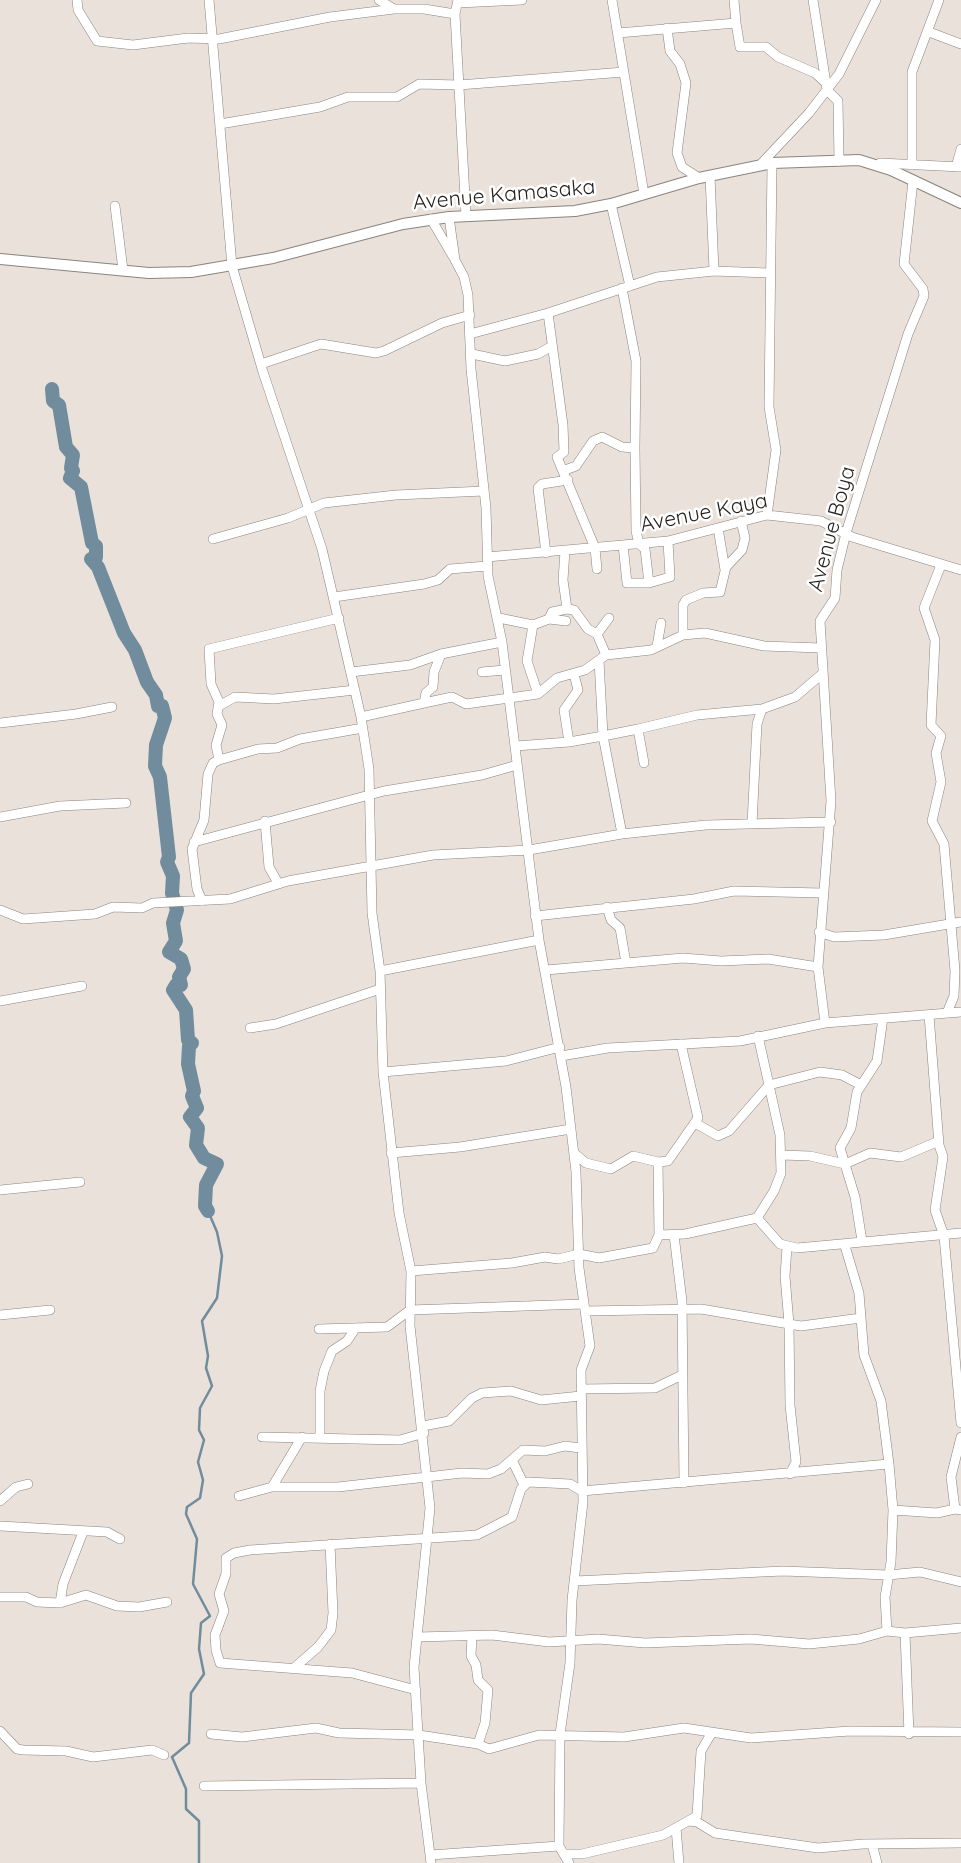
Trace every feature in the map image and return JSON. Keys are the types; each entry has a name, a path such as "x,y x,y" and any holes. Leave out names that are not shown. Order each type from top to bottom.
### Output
{"street":[{"path":"77,0 78,10 97,41 133,45 188,38 213,40 391,4"},
{"path":"209,0 232,266 334,597 363,728 370,795 372,913 380,971 383,1072 391,1153 411,1271 410,1310 431,1521 426,1541 416,1690 421,1783 431,1859 559,1846"},
{"path":"379,0 455,14"},
{"path":"466,216 455,14 458,2 522,0"},
{"path":"612,0 644,194"},
{"path":"734,0 740,47 766,47 778,57 815,73 838,101 839,161"},
{"path":"813,0 827,86"},
{"path":"760,165 848,59 876,0"},
{"path":"912,165 912,72 939,0"},
{"path":"618,33 736,23"},
{"path":"667,28 670,51 680,64 686,83 677,153 682,167 705,177 714,271"},
{"path":"929,32 961,44"},
{"path":"220,124 320,107 348,97 397,97 419,84 459,85 624,72"},
{"path":"874,163 958,167 961,149"},
{"path":"767,515 776,450 769,407 772,163"},
{"name":"Avenue Kamasaka","path":"0,259 177,274 232,266 431,219 553,213 611,204 705,177 772,163 874,163 961,203"},
{"name":"Avenue Boya","path":"825,1023 818,967 819,932 831,822 820,620 835,598 837,570 846,533 908,334 924,296 923,289 904,264 913,181"},
{"path":"611,204 636,361 636,531 631,544 627,583 649,583 670,578 668,541"},
{"path":"115,206 123,270"},
{"path":"449,217 455,260"},
{"path":"431,219 455,260 466,286 470,315 471,369 484,491 487,562 499,618 535,916 561,1051 576,1172 579,1254 590,1346 581,1370 580,1448 583,1502 560,1734 559,1846 568,1859 663,1835 697,1816 701,1751 711,1734"},
{"path":"470,334 673,274 714,271 769,272"},
{"path":"548,313 563,425 564,452 558,457 595,548 597,569"},
{"path":"261,364 321,344 376,353 470,315"},
{"path":"472,354 505,362 529,357 552,346"},
{"path":"565,470 576,466 593,441 603,438 622,447 635,448"},
{"path":"546,553 538,488 542,484 568,480"},
{"path":"213,539 288,518 324,503 396,495 484,491"},
{"name":"Avenue Kaya","path":"334,597 424,584 438,580 450,569 487,562 546,553 668,541 767,515 821,521 846,533 961,570"},
{"path":"725,570 742,550 745,538 741,521"},
{"path":"683,635 683,606 687,600 703,593 720,592 725,570 718,528"},
{"path":"631,544 645,549 649,583"},
{"path":"565,551 563,580 567,610"},
{"path":"941,565 924,608 935,640 931,725 941,736 936,753 941,782 932,821 944,844 951,926 955,985 947,1013"},
{"path":"549,619 552,612 574,610 588,629 597,634"},
{"path":"219,760 216,745 222,725 211,684 208,653 213,647 339,618"},
{"path":"499,618 533,625 549,619 566,621"},
{"path":"609,618 597,634 602,658 603,736 622,834"},
{"path":"657,646 661,623"},
{"path":"533,625 527,661 538,694"},
{"path":"361,717 452,697 466,704 538,694 557,678 574,674 602,658 657,646 683,635 705,633 764,646 821,648"},
{"path":"351,672 410,665 441,654 502,642"},
{"path":"424,703 426,693 433,687 433,672 441,654"},
{"path":"482,672 505,670"},
{"path":"569,742 564,710 578,690 574,674"},
{"path":"516,746 569,742 705,714 762,709 795,697 822,674"},
{"path":"219,706 234,697 274,699 355,690"},
{"path":"0,723 112,707"},
{"path":"752,824 757,724 762,709"},
{"path":"202,901 194,872 194,842 204,820 208,775 213,763 258,749 277,748 300,739 363,728"},
{"path":"638,729 643,763"},
{"path":"194,842 370,795 492,773 517,765"},
{"path":"0,817 60,806 126,803"},
{"path":"265,821 269,867 278,883"},
{"path":"0,910 23,919 95,914 113,907 137,908 153,903 243,896 278,883 433,855 529,850 622,834 752,824 831,822"},
{"path":"535,916 706,898 734,891 822,893"},
{"path":"607,907 611,920 620,928 626,963"},
{"path":"819,932 834,937 859,936 951,926 961,922"},
{"path":"380,971 539,940"},
{"path":"546,970 683,958 721,961 768,959 818,967"},
{"path":"0,1002 82,986"},
{"path":"250,1028 276,1024 380,989"},
{"path":"383,1072 506,1060 561,1051 740,1041 825,1023 961,1012"},
{"path":"929,1015 939,1141 943,1157 934,1210 944,1236 958,1347 961,1423"},
{"path":"862,1241 840,1148 851,1128 861,1084 877,1061 883,1018"},
{"path":"659,1235 674,1235 757,1217 774,1191 781,1173 782,1155 758,1036"},
{"path":"574,1153 586,1163 611,1169 633,1156 658,1163 668,1161 698,1115 681,1044"},
{"path":"695,1123 718,1136 729,1131 769,1086 820,1072 842,1075 861,1084"},
{"path":"391,1153 473,1145 570,1129"},
{"path":"782,1155 810,1156 845,1164 870,1153 901,1157 939,1141"},
{"path":"576,1172 586,1163"},
{"path":"411,1271 512,1263 545,1257 558,1259 579,1254 599,1258 647,1250 656,1244 659,1235 658,1163"},
{"path":"0,1190 80,1182"},
{"path":"757,1217 775,1239 788,1247 845,1246 862,1241 961,1234"},
{"path":"674,1235 682,1307 684,1483"},
{"path":"845,1246 858,1285 864,1355 881,1401 889,1464 893,1510 885,1597 887,1631"},
{"path":"788,1247 785,1276 789,1324 790,1405 796,1462 790,1474"},
{"path":"319,1329 387,1327 410,1310 584,1307 631,1312 682,1307 808,1326 861,1318"},
{"path":"0,1315 50,1310"},
{"path":"320,1437 320,1391 324,1371 332,1351 347,1341 355,1329"},
{"path":"262,1437 400,1440 449,1421 482,1392 511,1391 541,1400 581,1393 655,1388 682,1375"},
{"path":"272,1487 302,1437"},
{"path":"893,1510 937,1513 958,1510 951,1477 961,1437"},
{"path":"239,1496 272,1487 338,1487 462,1473 495,1473 513,1462 523,1450 545,1451 565,1446 580,1448"},
{"path":"416,1690 352,1673 220,1663 215,1635 224,1611 219,1594 226,1574 226,1558 234,1553 250,1550 426,1541 477,1535 507,1523 512,1517 524,1485 513,1462"},
{"path":"524,1485 541,1482 563,1483 576,1486 582,1491 889,1464"},
{"path":"0,1501 16,1486 28,1484"},
{"path":"0,1526 107,1532 120,1539"},
{"path":"60,1604 63,1584 83,1532"},
{"path":"294,1668 318,1647 331,1630 333,1613 330,1544"},
{"path":"575,1581 638,1580 739,1572 888,1575 920,1572 961,1583"},
{"path":"0,1597 26,1597 37,1602 60,1604 81,1595 123,1606 167,1602"},
{"path":"418,1637 504,1635 549,1642 598,1639 645,1643 751,1639 821,1643 887,1631 905,1633 961,1628"},
{"path":"905,1633 909,1734"},
{"path":"472,1636 471,1656 476,1665 478,1680 488,1690 485,1723 478,1744"},
{"path":"211,1734 253,1737 316,1728 339,1733 419,1735 478,1744 489,1749 539,1735 624,1737 684,1728 751,1738 850,1731 909,1734 961,1732"},
{"path":"0,1731 10,1738 17,1749 23,1750 66,1751 93,1757 144,1751 164,1755"},
{"path":"0,1745 10,1738"},
{"path":"204,1786 421,1783"},
{"path":"688,1821 698,1822 715,1833 818,1848 872,1844 961,1843"},
{"path":"676,1828 679,1863"},
{"path":"872,1844 877,1863"}],"waterway":[{"path":"52,389 53,401 59,405 66,447 73,455 70,478 81,487 92,543 96,546 96,557 91,559 98,567 124,633 135,650 165,718 156,745 155,766 160,777 169,857 167,862 173,876 172,893 177,910 173,923 176,941 169,952 181,959 184,969 179,977 181,985 176,985 173,990 186,1010 188,1040 192,1043 189,1046 188,1064 194,1091 192,1096 197,1108 190,1117 198,1128 196,1145 204,1158 217,1164 206,1185 205,1206 208,1211"},
{"path":"199,1863 199,1821 186,1809 186,1789 172,1757 189,1743 191,1693 204,1674 199,1649 201,1623 210,1616 193,1584 197,1539 186,1514 187,1507 200,1498 203,1480 198,1462 204,1440 199,1430 200,1408 212,1386 206,1368 208,1356 202,1321 217,1298 222,1256 217,1232 208,1211"}]}
